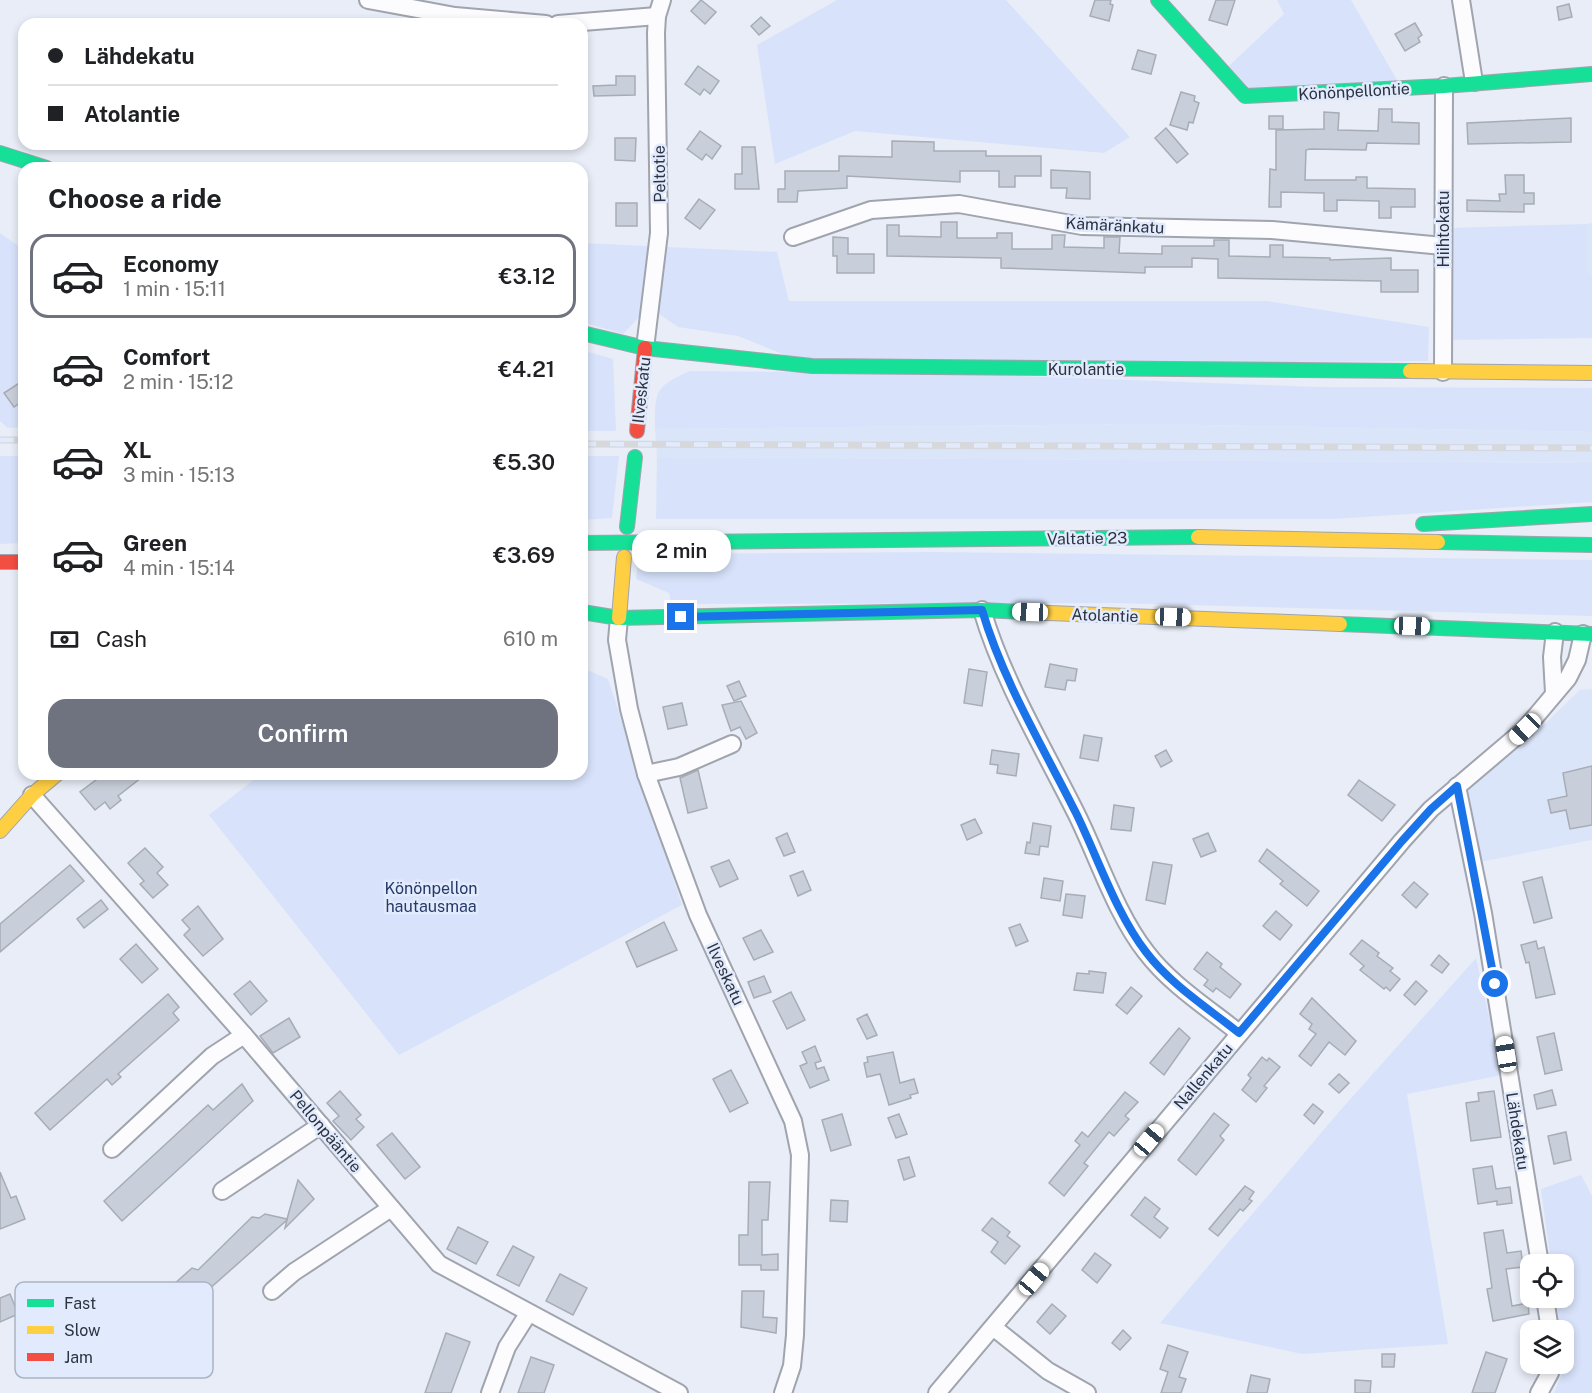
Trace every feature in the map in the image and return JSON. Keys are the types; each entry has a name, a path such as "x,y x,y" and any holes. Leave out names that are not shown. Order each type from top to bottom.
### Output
{"main road":[{"name":"Könönpellontie","path":"1158,0 1245,96 1444,86 1592,74"},
{"path":"0,153 28,162"},
{"name":"Kurolantie","path":"588,334 645,348 812,366 1592,373"},
{"name":"Ilveskatu","path":"637,432 645,348"},
{"path":"627,527 635,457"},
{"path":"1414,525 1592,514"},
{"path":"1204,537 1390,526"},
{"name":"Valtatie 23","path":"588,543 1204,537 1592,545"},
{"name":"Ilveskatu","path":"619,618 624,557"},
{"path":"0,562 18,561"},
{"name":"Atolantie","path":"588,613 619,618 982,610 1588,634"},
{"path":"0,831 32,795 50,780"}],"street":[{"path":"368,0 478,18"},
{"path":"1461,0 1474,82"},
{"path":"588,19 659,8"},
{"name":"Peltotie","path":"645,348 660,233 659,8"},
{"name":"Hiihtokatu","path":"1443,372 1444,86"},
{"name":"Kämäränkatu","path":"793,237 871,210 959,204 1082,226 1272,231 1443,246"},
{"path":"982,610 1001,662 1036,736 1112,893 1145,951 1165,972 1239,1033"},
{"name":"Ilveskatu","path":"619,618 617,640 629,709 646,774 698,915 794,1120 800,1155 795,1324 792,1366 783,1393"},
{"path":"1554,693 1551,657 1555,632"},
{"name":"Nallenkatu","path":"937,1393 1402,841 1431,809 1509,745 1568,678 1588,634"},
{"path":"646,774 679,767 732,744"},
{"name":"Lähdekatu","path":"1457,786 1484,913 1538,1254"},
{"name":"Pellonpääntie","path":"32,795 244,1035 438,1264 679,1393"},
{"path":"111,1149 212,1056 244,1035"},
{"path":"222,1191 321,1125"},
{"path":"272,1291 294,1272 391,1208"},
{"path":"490,1393 507,1347 528,1314"},
{"path":"993,1327 1048,1371 1087,1393"},
{"path":"1539,1393 1549,1374"}],"shaded area":[{"path":"1592,223 1592,275 1586,268 1586,224"},
{"path":"1148,424 1592,432 1592,463 657,457 655,429"},
{"path":"1592,689 1592,840 1480,862 1468,788 1526,742 1580,690"}],"green space":[{"path":"837,0 1006,0 1130,137 1104,153 855,131 775,164 757,45"},
{"path":"1277,0 1351,0 1398,82 1249,88 1229,66 1284,14"},
{"path":"1586,224 1586,268 1592,275 1592,338 1448,340 1452,228"},
{"path":"0,233 18,246 18,427 8,428 0,421"},
{"path":"588,243 777,252 789,301 1267,301 1429,327 1428,361 812,366 738,336 678,327 649,307 623,334 588,324"},
{"path":"588,352 613,359 616,431 588,431"},
{"path":"690,371 972,374 1317,387 1592,388 1592,432 1148,424 655,429 655,406 659,392 669,381"},
{"path":"0,456 18,456 18,543 0,544"},
{"path":"588,456 619,456 612,518 588,520"},
{"path":"657,457 1592,463 1592,502 1333,519 656,519"},
{"path":"933,552 1592,560 1592,616 1116,603 671,604 669,593 636,579 639,554"},
{"name":"Könönpellon hautausmaa","path":"588,671 608,679 682,905 399,1055 209,815 253,780 588,780"},
{"path":"1476,958 1502,1075 1407,1094 1448,1344 1302,1354 1160,1323 1338,1113"},
{"path":"1581,1175 1592,1196 1592,1393 1554,1393 1562,1374 1574,1374 1574,1320 1559,1320 1557,1308 1574,1308 1574,1254 1550,1254 1541,1189"}],"building":[{"path":"701,0 716,12 705,24 691,11"},
{"path":"1095,0 1111,0 1110,4 1113,5 1109,21 1090,16"},
{"path":"1216,0 1235,0 1227,25 1209,20"},
{"path":"1569,4 1572,17 1559,20 1557,7"},
{"path":"761,17 770,26 759,35 751,26"},
{"path":"1415,23 1422,35 1418,38 1420,42 1405,51 1395,34"},
{"path":"1138,50 1156,55 1151,74 1132,69"},
{"path":"698,66 719,81 710,94 704,89 700,95 685,84"},
{"path":"616,76 635,76 635,95 594,96 593,86 616,85"},
{"path":"1181,92 1195,96 1194,101 1199,103 1193,123 1189,122 1187,130 1170,125"},
{"path":"1379,109 1392,109 1392,122 1419,123 1419,144 1367,143 1366,150 1306,150 1305,180 1356,180 1356,177 1367,177 1367,188 1415,189 1415,207 1391,207 1391,218 1379,218 1379,201 1337,200 1337,211 1324,211 1324,193 1281,192 1281,207 1269,207 1270,169 1276,170 1276,130 1324,129 1324,112 1339,113 1338,130 1378,131"},
{"path":"1269,116 1283,116 1283,129 1269,129"},
{"path":"1571,118 1571,142 1468,144 1467,123"},
{"path":"1166,128 1188,154 1177,163 1155,138"},
{"path":"700,131 721,146 712,159 706,154 702,160 687,149"},
{"path":"615,138 636,138 635,161 615,160"},
{"path":"892,141 934,142 934,151 986,151 986,156 1041,156 1041,176 1015,176 1015,187 999,187 999,171 960,171 960,182 847,176 847,188 798,191 797,202 778,202 778,189 785,189 785,171 839,171 839,156 892,157"},
{"path":"742,147 755,147 759,189 735,189 735,174 742,174"},
{"path":"1051,170 1090,172 1090,199 1066,198 1067,188 1051,188"},
{"path":"1505,175 1524,175 1524,193 1534,193 1534,204 1524,204 1524,212 1467,211 1467,200 1500,201 1499,194 1506,194"},
{"path":"699,199 715,210 700,229 685,218"},
{"path":"616,203 637,203 637,226 616,226"},
{"path":"941,222 957,222 957,238 997,238 997,233 1012,233 1012,249 1052,249 1052,235 1065,235 1064,247 1104,248 1104,237 1120,237 1119,253 1162,254 1162,246 1214,246 1214,240 1229,240 1229,256 1270,257 1270,245 1283,245 1283,257 1330,258 1330,260 1391,258 1391,270 1418,270 1418,292 1381,292 1381,281 1218,278 1218,259 1192,258 1192,267 1145,267 1145,273 1001,268 1001,258 887,256 887,225 899,225 899,236 941,237"},
{"path":"833,237 848,238 848,254 874,254 874,273 837,273 837,256 833,256"},
{"path":"18,384 18,404 14,407 4,393"},
{"path":"1050,664 1077,669 1075,681 1067,680 1065,690 1045,687"},
{"path":"969,669 987,672 982,706 964,703"},
{"path":"739,681 746,696 734,701 727,686"},
{"path":"741,701 757,733 746,739 740,727 731,731 722,705"},
{"path":"682,703 687,725 668,729 663,707"},
{"path":"1084,735 1102,738 1098,761 1080,758"},
{"path":"992,750 1019,754 1016,776 997,773 998,765 990,764"},
{"path":"1166,750 1172,761 1161,767 1155,756"},
{"path":"1592,766 1592,825 1570,829 1566,810 1551,813 1548,800 1567,796 1563,773"},
{"path":"698,770 707,808 688,813 680,778"},
{"path":"96,780 138,780 118,796 121,800 110,809 105,802 95,810 80,792"},
{"path":"1359,780 1395,805 1382,821 1348,795"},
{"path":"1114,805 1134,808 1131,831 1111,829"},
{"path":"975,819 982,833 967,840 961,825"},
{"path":"1033,823 1051,826 1048,847 1040,846 1039,855 1025,853 1027,842 1030,843"},
{"path":"787,833 795,852 784,856 776,838"},
{"path":"1208,833 1216,851 1201,857 1193,839"},
{"path":"145,848 163,867 157,873 168,885 153,898 140,884 144,881 128,863"},
{"path":"1267,849 1319,891 1307,906 1280,884 1283,881 1259,861"},
{"path":"729,860 738,879 720,887 711,867"},
{"path":"1153,862 1172,865 1165,904 1146,900"},
{"path":"70,865 84,881 0,952 0,924"},
{"path":"803,871 811,890 798,896 790,876"},
{"path":"1542,877 1552,918 1534,923 1523,882"},
{"path":"1044,878 1063,881 1060,901 1041,898"},
{"path":"1414,882 1428,894 1416,908 1402,895"},
{"path":"1066,894 1085,896 1082,918 1063,915"},
{"path":"101,900 108,909 84,928 77,919"},
{"path":"198,906 223,939 203,956 184,935 190,929 182,920"},
{"path":"1276,911 1292,925 1280,940 1263,926"},
{"path":"664,922 677,950 637,967 626,942"},
{"path":"1020,924 1028,941 1016,946 1009,928"},
{"path":"761,930 773,952 754,960 743,938"},
{"path":"1362,940 1379,953 1377,956 1393,968 1390,971 1400,979 1390,991 1386,987 1384,989 1360,970 1364,966 1350,954"},
{"path":"1536,941 1538,949 1544,947 1555,994 1536,998 1529,962 1526,963 1521,945"},
{"path":"136,944 158,969 142,983 120,959"},
{"path":"1207,952 1222,964 1220,967 1241,984 1230,998 1216,988 1213,992 1204,985 1208,980 1194,969"},
{"path":"1439,955 1449,964 1442,973 1431,965"},
{"path":"1089,971 1106,973 1103,993 1074,990 1077,973 1089,974"},
{"path":"764,976 771,992 754,998 748,982"},
{"path":"250,981 267,1001 251,1015 234,994"},
{"path":"1416,981 1427,991 1415,1005 1404,995"},
{"path":"1131,987 1142,996 1127,1014 1116,1005"},
{"path":"791,992 805,1020 787,1029 773,1001"},
{"path":"168,994 179,1007 173,1013 179,1020 118,1074 121,1077 112,1085 107,1079 50,1130 35,1113"},
{"path":"1312,998 1356,1041 1345,1055 1329,1042 1311,1066 1299,1056 1316,1034 1309,1029 1312,1024 1300,1014"},
{"path":"867,1014 877,1035 867,1039 857,1019"},
{"path":"289,1018 300,1037 273,1053 260,1036"},
{"path":"1179,1028 1190,1038 1164,1075 1150,1063"},
{"path":"1554,1033 1562,1070 1545,1074 1537,1037"},
{"path":"815,1046 821,1061 815,1063 817,1069 824,1067 829,1080 810,1088 800,1066 807,1063 802,1052"},
{"path":"893,1052 900,1083 914,1079 918,1093 910,1095 911,1098 889,1105 880,1074 867,1077 864,1063 868,1062 867,1057"},
{"path":"1262,1057 1267,1061 1269,1058 1280,1067 1264,1086 1267,1088 1256,1102 1242,1090 1251,1078 1248,1075"},
{"path":"731,1070 748,1103 730,1112 713,1079"},
{"path":"1339,1074 1349,1083 1339,1093 1329,1084"},
{"path":"242,1084 253,1101 122,1221 104,1201 208,1105 213,1110"},
{"path":"1552,1090 1556,1105 1537,1109 1534,1095"},
{"path":"340,1091 361,1115 356,1119 364,1127 351,1140 333,1121 339,1116 327,1103"},
{"path":"1494,1091 1501,1137 1471,1141 1466,1103 1479,1101 1478,1093"},
{"path":"1125,1092 1138,1102 1125,1116 1129,1119 1114,1136 1109,1132 1084,1163 1088,1166 1064,1196 1049,1183 1080,1145 1075,1141 1082,1132 1088,1137"},
{"path":"1313,1104 1323,1112 1314,1124 1304,1115"},
{"path":"1214,1113 1229,1125 1220,1136 1224,1140 1196,1175 1178,1160"},
{"path":"842,1114 851,1145 831,1151 822,1120"},
{"path":"899,1114 907,1134 896,1138 888,1118"},
{"path":"1566,1132 1571,1160 1554,1164 1548,1136"},
{"path":"392,1133 420,1167 405,1179 377,1145"},
{"path":"909,1157 915,1176 904,1180 898,1160"},
{"path":"1492,1166 1496,1189 1510,1187 1512,1203 1497,1205 1497,1201 1478,1204 1473,1169"},
{"path":"0,1172 11,1198 16,1196 25,1219 0,1229"},
{"path":"298,1180 314,1199 285,1228 287,1220 213,1286 213,1282 176,1282 192,1268 198,1270 252,1217 259,1218 265,1214 287,1219"},
{"path":"749,1182 770,1182 768,1220 762,1220 762,1255 778,1254 778,1270 761,1270 761,1265 739,1265 739,1235 748,1235"},
{"path":"1245,1186 1254,1192 1249,1199 1252,1201 1243,1211 1240,1209 1218,1236 1209,1229"},
{"path":"1145,1197 1160,1209 1154,1217 1168,1228 1160,1238 1131,1215"},
{"path":"831,1200 848,1201 847,1222 830,1221"},
{"path":"992,1218 1010,1232 1007,1236 1020,1246 1005,1264 991,1252 998,1242 982,1230"},
{"path":"458,1227 488,1242 476,1264 447,1249"},
{"path":"1503,1230 1507,1253 1521,1251 1520,1267 1506,1269 1512,1306 1520,1304 1520,1308 1528,1308 1529,1314 1493,1321 1487,1289 1492,1288 1484,1233"},
{"path":"513,1246 534,1257 519,1286 497,1275"},
{"path":"1095,1253 1111,1265 1097,1283 1082,1270"},
{"path":"560,1274 587,1288 573,1315 546,1301"},
{"path":"742,1291 764,1291 763,1317 777,1318 776,1333 741,1327"},
{"path":"10,1294 15,1306 15,1315 0,1322 0,1298"},
{"path":"1052,1304 1066,1316 1050,1334 1037,1322"},
{"path":"1123,1330 1131,1338 1120,1350 1112,1343"},
{"path":"446,1333 470,1342 451,1393 425,1393"},
{"path":"1168,1345 1188,1352 1179,1377 1186,1379 1181,1393 1161,1393 1168,1372 1160,1369"},
{"path":"1486,1352 1507,1359 1495,1393 1472,1393"},
{"path":"1382,1354 1395,1354 1394,1367 1382,1367"},
{"path":"531,1357 554,1365 544,1393 518,1393"},
{"path":"1251,1375 1270,1379 1267,1393 1247,1393"},
{"path":"1355,1380 1371,1381 1370,1393 1355,1393"}],"railway":[{"path":"0,440 18,440"},
{"path":"588,444 1592,448"}],"traffic: fast":[{"path":"1158,0 1245,96 1444,86 1592,74"},
{"path":"0,153 28,162"},
{"path":"588,334 645,348 812,366 1410,371"},
{"path":"627,527 635,457"},
{"path":"1423,524 1592,514"},
{"path":"588,543 1198,537"},
{"path":"1438,542 1592,545"},
{"path":"588,613 619,618 982,610 1022,612"},
{"path":"1340,624 1592,634"}],"traffic: slow":[{"path":"1410,371 1592,373"},
{"path":"1198,537 1438,542"},
{"path":"619,618 624,557"},
{"path":"1022,612 1340,624"},
{"path":"0,831 32,795 50,780"}],"traffic: jam":[{"path":"637,431 645,348"},
{"path":"0,562 18,562"}],"route":[{"path":"681,617 982,610 1001,662 1041,746 1077,814 1112,893 1145,951 1165,972 1239,1033 1402,841 1431,809 1457,786 1484,913 1495,984"}]}
